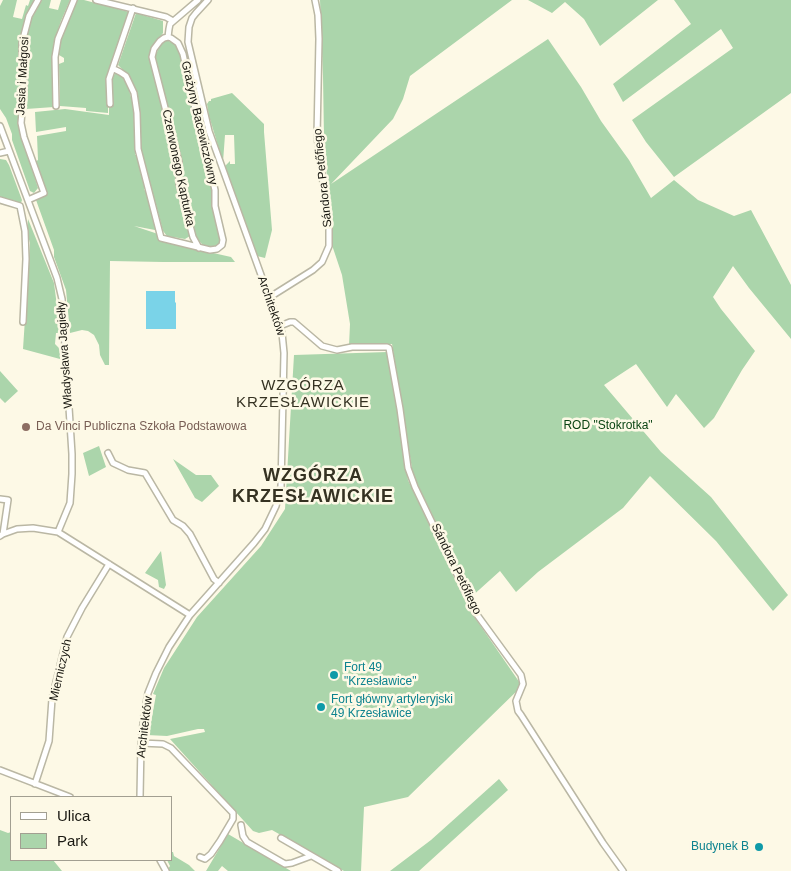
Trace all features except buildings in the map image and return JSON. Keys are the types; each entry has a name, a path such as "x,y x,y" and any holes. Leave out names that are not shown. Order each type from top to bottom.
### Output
{"street":[{"name":"Jasia i Małgosi","path":"28,200 44,193 24,137 21,123 24,88 22,43 29,16 38,0"},
{"path":"56,106 56,48 64,22 74,0"},
{"path":"96,0 133,8 166,17 173,21 198,0"},
{"name":"Architektów","path":"140,796 141,743 146,705 158,668 190,615 261,535 272,518 278,499 282,475 284,362 280,326 270,297 263,284 209,132 188,42 192,18 208,0"},
{"name":"Sándora Petőfiego","path":"270,297 313,270 322,262 329,246 329,229 317,136 319,39 315,0"},
{"path":"110,104 109,79 114,69 114,63 133,8"},
{"name":"Czerwonego Kapturka","path":"173,21 168,37 160,40 152,56 179,162 179,180 193,237 199,248"},
{"name":"Grażyny Bacewiczówny","path":"168,37 178,42 183,54 216,190 216,206 223,237 222,245 215,250 199,248"},
{"path":"114,69 126,76 134,93 137,113 138,149 161,238 199,248"},
{"name":"Władysława Jagiełły","path":"0,126 59,285 63,306 72,474 69,508 58,532"},
{"path":"0,153 10,151"},
{"path":"0,200 20,206 25,231 26,259 23,322"},
{"name":"Czerwonego Kapturka","path":"184,244 193,237"},
{"name":"Sándora Petőfiego","path":"280,326 294,322 322,346 337,350 389,348 408,468 415,487 475,612 521,675 522,684 516,701 518,711 623,871"},
{"path":"108,453 113,463 128,470 145,473 173,520 183,526 190,534 214,578 219,583"},
{"path":"0,499 8,500 2,535"},
{"path":"2,535 17,529 32,528 58,532 190,615"},
{"name":"Mierniczych","path":"34,784 49,741 52,699 68,637 82,608 109,564"},
{"path":"141,743 163,744 171,748 232,813 232,819 220,841 205,859 200,857"},
{"path":"0,770 67,796"},
{"path":"241,825 243,836 247,842 285,864 311,856"},
{"path":"281,838 338,871"}],"green space":[{"path":"3,0 17,0 13,17 22,19 26,5 28,6 30,0 34,0 25,21 20,46 22,85 18,107 18,124 38,188 34,193 30,191 12,140 12,134 6,118 0,109 0,6"},
{"path":"42,0 51,0 49,8 58,10 61,0 70,0 54,42 52,56 54,107 26,109 28,93 25,53 27,35 32,18"},
{"path":"77,0 84,0 129,12 130,15 109,71 108,113 86,111 86,108 60,106 59,64 64,62 64,58 59,55 59,46 62,34"},
{"name":"ROD \"Stokrotka\"","path":"320,0 512,0 410,76 403,99 393,119 331,184 548,39 581,87 601,121 629,160 651,198 674,180 698,200 734,216 751,210 791,285 791,339 733,266 713,297 755,351 714,418 704,428 676,394 667,407 636,364 604,385 661,452 711,497 788,595 773,611 716,541 650,476 623,508 538,572 516,592 500,571 470,598 413,475 392,344 349,346 350,324 342,275 332,245 324,138"},
{"path":"528,0 658,0 600,46 584,19 565,2 552,13"},
{"path":"674,0 791,0 791,93 674,177 646,142 632,120 733,48 721,29 623,102 613,84 691,24"},
{"path":"136,13 163,21 163,33 151,51 176,159 175,164 178,167 177,181 190,236 185,239 167,236 163,231 140,145 140,123 136,94 127,74 118,65"},
{"path":"167,40 178,46 181,52 190,99 214,192 221,240 220,244 213,248 204,246 197,239 182,181 182,164 156,63 156,54 163,41"},
{"path":"115,73 121,75 128,86 132,101 136,122 135,155 138,155 140,173 143,174 146,185 144,190 147,191 155,222 155,230 134,226 158,234 160,241 231,257 235,262 110,261 109,365 105,365 94,335 82,330 70,333 66,290 36,200 47,195 35,162 38,160 37,136 66,131 66,127 36,132 35,112 65,109 109,115 109,105 113,105 113,78"},
{"path":"232,93 264,124 272,230 265,258 257,256 225,166 230,161 230,164 235,164 234,135 225,135 223,162 209,116 207,104 211,99"},
{"path":"0,159 6,160 9,165 22,200 21,203 0,197"},
{"path":"28,219 54,283 59,333 56,333 55,344 60,349 60,359 23,349 30,243 27,232"},
{"path":"388,352 408,480 469,609 522,686 408,797 364,807 361,871 344,871 272,830 259,833 253,831 170,739 205,732 204,729 167,736 147,735 147,727 150,727 156,695 153,694 164,668 197,617 261,546 285,509 294,355"},
{"path":"0,371 18,391 5,403 0,398"},
{"path":"99,446 106,467 89,476 83,453"},
{"path":"173,459 196,475 211,475 219,486 202,502 195,498"},
{"path":"161,551 166,585 164,589 159,587 158,580 145,573"},
{"path":"499,779 508,790 419,871 390,871 431,840"},
{"path":"0,830 10,832 10,861 54,861 62,871 0,871"},
{"path":"228,834 291,871 228,871 222,866 218,871 206,871"},
{"path":"173,852 174,856 195,871 169,871 170,866 168,861 172,861"}],"water":[{"path":"146,291 175,291 176,329 146,329"}],"place":[{"name":"Da Vinci Publiczna Szkoła Podstawowa","path":"26,427"},
{"name":"Fort 49 \"Krzesławice\"","path":"334,675"},
{"name":"Fort główny artyleryjski 49 Krzesławice","path":"321,707"},
{"name":"Budynek B","path":"759,847"}],"district":[{"name":"WZGÓRZA KRZESŁAWICKIE","path":"303,394"},
{"name":"WZGÓRZA KRZESŁAWICKIE","path":"313,486"}]}
